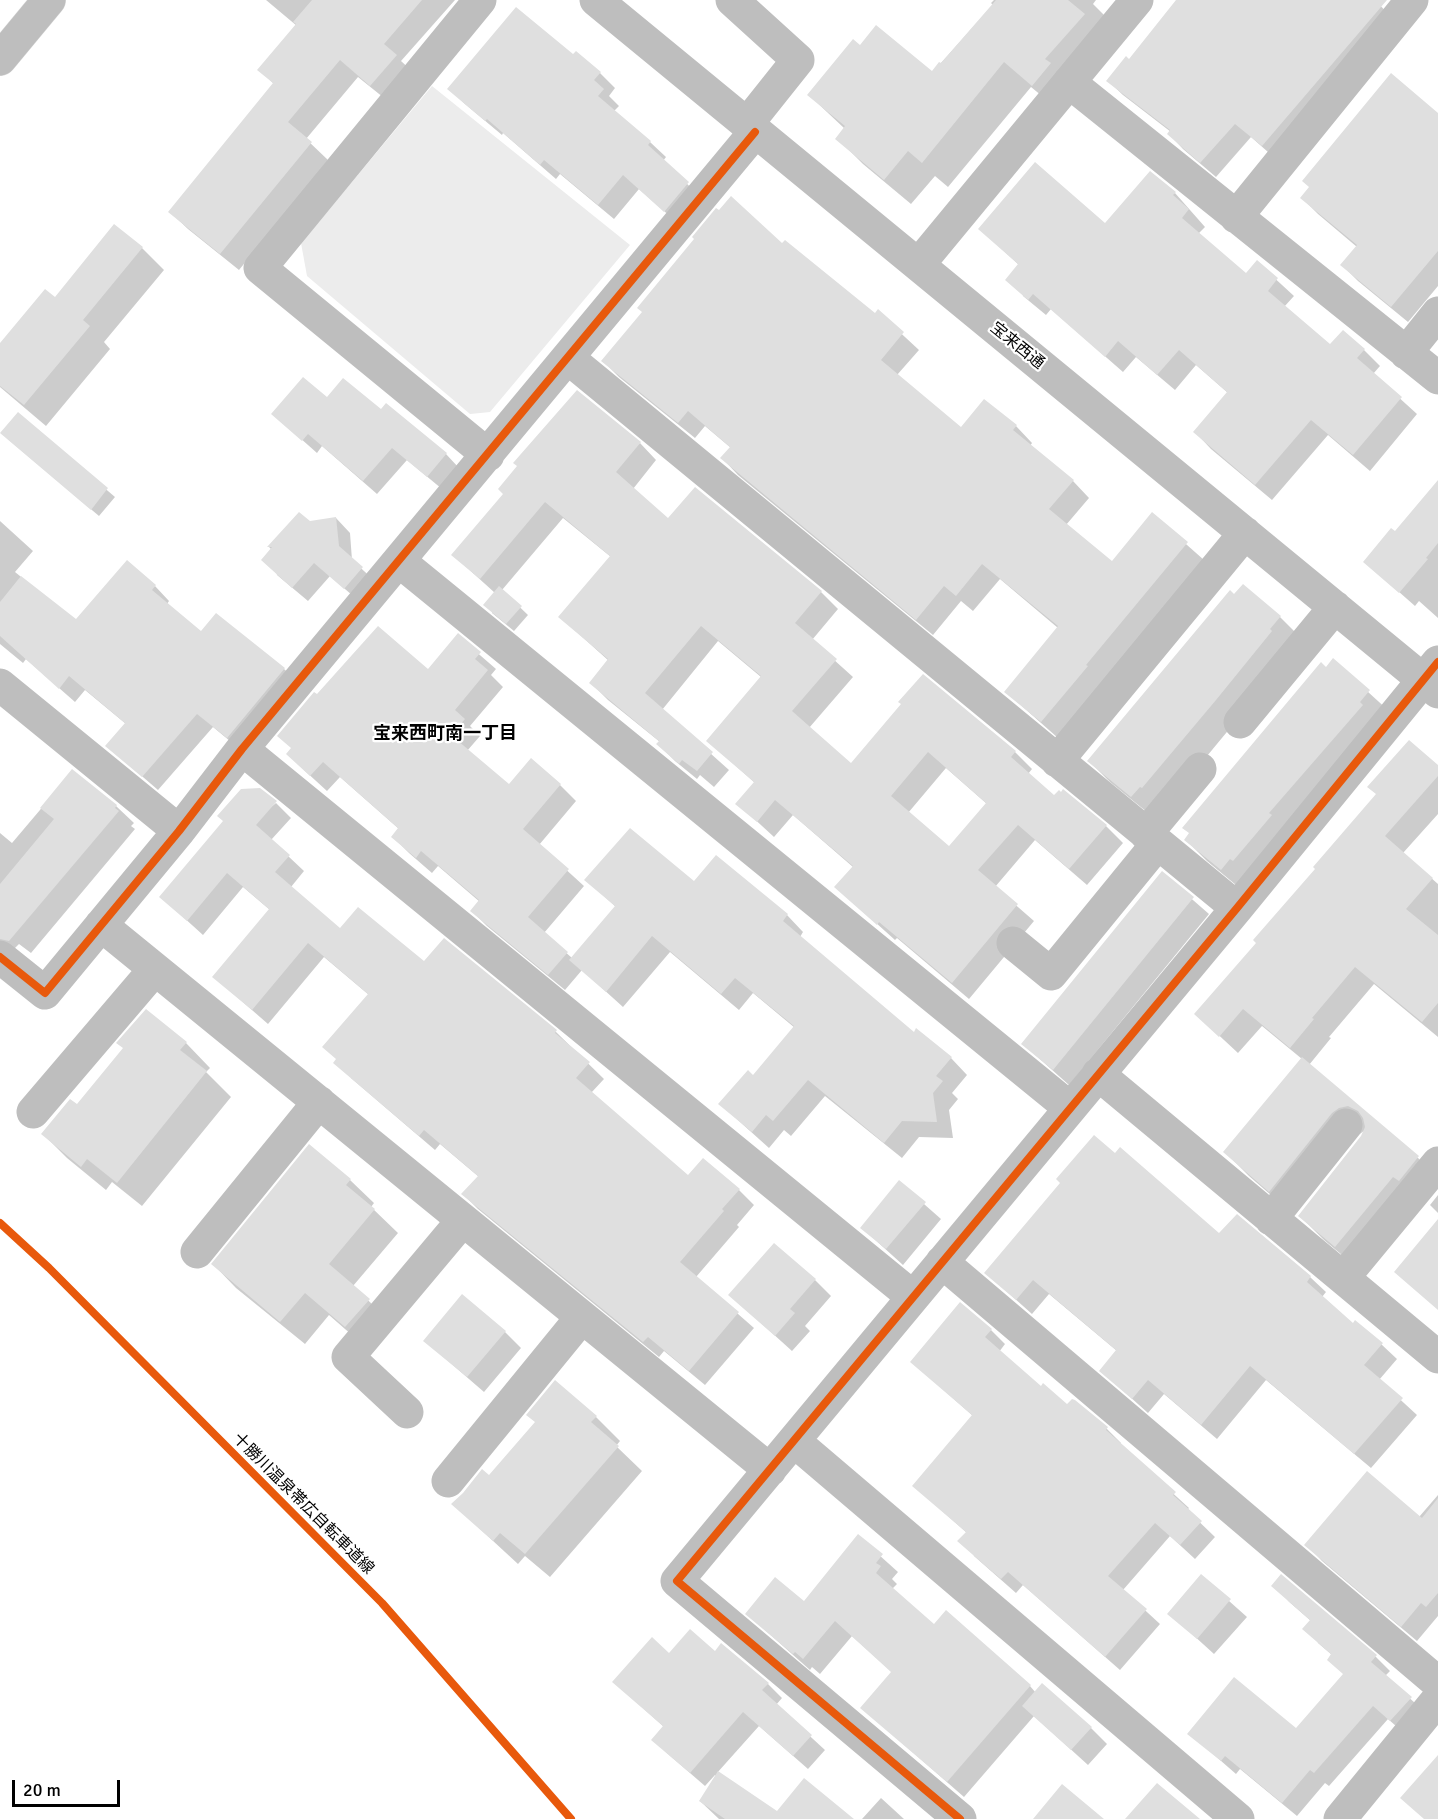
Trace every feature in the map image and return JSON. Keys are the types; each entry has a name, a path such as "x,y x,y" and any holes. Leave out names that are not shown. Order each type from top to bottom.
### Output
{"street":[{"path":"0,59 49,0"},
{"path":"480,0 260,267 488,455"},
{"name":"宝来西通","path":"596,0 1335,607 1433,678"},
{"path":"0,957 45,993 242,749 568,358 751,128 798,60 732,0"},
{"path":"919,264 1137,0"},
{"path":"1236,217 1412,0"},
{"path":"1069,82 1438,378"},
{"path":"1406,352 1438,313"},
{"path":"568,358 1237,908"},
{"path":"1057,761 1245,533"},
{"path":"399,561 1070,1108"},
{"path":"1240,722 1335,607"},
{"path":"960,1819 677,1581 1098,1074 1433,678"},
{"path":"0,685 178,831"},
{"path":"242,749 913,1297"},
{"path":"1013,943 1050,974 1152,838 1200,768"},
{"path":"101,925 770,1470"},
{"path":"33,1112 155,969"},
{"path":"1098,1074 1438,1357"},
{"path":"197,1252 319,1102"},
{"path":"1271,1219 1346,1125"},
{"path":"1343,1278 1438,1163"},
{"path":"407,1412 348,1357 463,1220"},
{"path":"942,1262 1438,1683"},
{"path":"448,1480 582,1317"},
{"path":"794,1441 1238,1819"},
{"path":"1340,1819 1438,1698"}],"shaded area":[{"path":"432,86 630,245 490,412 470,414 307,276 301,243"}],"building":[{"path":"312,0 422,0 384,44 397,55 370,86 340,60 288,122 312,142 220,254 168,212 273,83 257,70 296,24 293,22"},
{"path":"996,0 1068,0 1085,14 1045,59 1051,63 1032,86 1004,62 922,163 908,151 884,180 835,139 845,126 807,95 853,39 860,45 876,25 932,71"},
{"path":"1176,0 1387,0 1262,146 1235,124 1200,163 1167,134 1170,130 1106,81 1126,56 1129,59"},
{"path":"516,7 573,54 576,51 601,72 594,80 604,89 598,96 651,141 648,145 689,182 664,212 623,175 598,205 544,160 540,165 487,119 485,121 447,89"},
{"path":"1391,73 1438,113 1438,251 1391,307 1340,265 1357,245 1300,198 1309,187 1302,181"},
{"path":"1035,162 1105,223 1150,171 1176,192 1173,195 1189,209 1182,218 1246,273 1257,260 1278,278 1268,291 1330,344 1343,330 1365,349 1357,358 1402,397 1353,455 1311,420 1255,485 1193,432 1227,392 1179,350 1157,375 1118,341 1105,357 1033,294 1028,300 1005,280 1018,264 978,229"},
{"path":"731,196 782,243 785,240 875,313 878,309 904,332 881,360 961,427 984,399 1017,425 1013,430 1074,480 1049,509 1112,561 1152,512 1188,542 1041,722 1004,692 1058,626 982,564 956,596 944,586 916,620 720,458 730,447 688,411 678,423 601,361 642,312 637,308 694,239 692,237 716,208 719,210"},
{"path":"114,224 143,247 83,320 90,326 24,405 0,386 0,343 45,289 55,297"},
{"path":"303,377 327,397 343,378 381,409 386,403 447,453 427,477 392,448 363,481 308,434 302,441 271,414"},
{"path":"577,390 641,442 616,472 668,518 695,487 822,591 795,623 837,659 792,711 851,763 901,704 898,702 923,674 1016,751 1011,757 1054,795 1063,789 1107,825 1069,869 1018,825 978,870 1018,904 952,983 879,922 877,925 834,887 853,866 775,800 757,822 735,804 754,782 706,741 761,676 701,626 645,693 713,752 697,771 682,760 679,764 656,744 659,741 589,683 608,659 558,617 610,556 545,502 480,579 451,555 503,494 498,489 517,466 513,463","holes":["928,752 986,803 949,846 891,796"]},
{"path":"18,412 108,488 91,510 0,433"},
{"path":"1438,480 1438,543 1426,558 1428,559 1399,593 1363,562 1391,528 1395,531"},
{"path":"299,512 310,521 336,517 339,546 363,567 344,589 314,563 292,588 261,560 272,547 267,547"},
{"path":"127,560 156,585 152,590 201,631 216,613 285,668 227,738 197,714 142,777 105,746 125,723 69,676 59,689 0,636 0,602 21,576 76,619"},
{"path":"1243,584 1281,616 1270,629 1272,631 1216,700 1142,788 1140,787 1131,797 1087,761 1230,590 1234,594"},
{"path":"499,586 522,606 506,624 483,605"},
{"path":"378,626 428,669 458,633 481,652 475,659 488,670 455,710 465,719 451,735 509,784 531,758 561,784 523,829 569,869 528,917 568,952 548,975 470,911 479,900 421,851 416,858 391,837 398,828 323,762 310,776 286,754 291,748 277,736 314,692 317,694"},
{"path":"1333,658 1370,690 1360,702 1363,705 1269,813 1272,815 1233,861 1230,859 1221,870 1184,840 1189,833 1182,828 1321,662 1326,667"},
{"path":"1409,740 1438,765 1438,776 1385,836 1433,878 1406,909 1438,935 1438,1003 1422,1022 1355,967 1290,1048 1243,1009 1219,1037 1194,1014 1256,943 1253,940 1376,794 1367,787"},
{"path":"72,769 117,805 115,808 119,811 9,941 0,939 0,884 54,819 40,808"},
{"path":"260,788 277,801 256,825 290,855 275,872 340,928 358,907 424,961 444,938 557,1030 555,1033 590,1062 576,1078 688,1175 703,1158 740,1189 680,1262 739,1312 689,1371 648,1337 643,1342 461,1194 478,1176 424,1130 419,1136 333,1063 336,1059 322,1047 368,994 308,943 252,1010 212,977 269,909 227,873 187,921 159,897 223,821 217,816 241,789"},
{"path":"630,828 694,881 716,855 788,914 783,921 914,1032 916,1028 952,1057 936,1076 943,1081 933,1093 937,1122 902,1121 884,1143 808,1080 773,1121 766,1115 752,1132 718,1104 748,1070 753,1075 794,1026 735,978 721,994 652,936 606,992 569,960 615,906 584,880"},
{"path":"1162,871 1194,897 1053,1070 1021,1044"},
{"path":"146,1009 187,1042 180,1050 207,1071 117,1183 87,1159 81,1167 41,1134 70,1099 77,1104 123,1048 116,1043"},
{"path":"1302,1057 1419,1156 1399,1181 1393,1177 1335,1247 1298,1216 1361,1136 1365,1127 1358,1111 1348,1106 1332,1113 1269,1192 1223,1152"},
{"path":"1094,1135 1115,1153 1120,1147 1219,1233 1237,1214 1311,1276 1307,1282 1353,1323 1355,1320 1383,1343 1364,1365 1403,1398 1354,1454 1250,1366 1201,1425 1148,1380 1132,1399 1099,1371 1116,1350 1033,1280 1016,1300 984,1273 1060,1183 1056,1179"},
{"path":"309,1144 351,1179 346,1185 375,1209 329,1264 370,1299 345,1327 305,1293 280,1322 211,1264"},
{"path":"899,1180 926,1202 886,1249 860,1228"},
{"path":"1438,1219 1438,1310 1394,1272"},
{"path":"774,1243 816,1279 790,1309 795,1313 775,1336 728,1295"},
{"path":"462,1294 506,1331 467,1377 423,1341"},
{"path":"960,1302 992,1329 985,1337 1041,1386 1043,1383 1067,1404 1072,1399 1075,1400 1108,1427 1106,1430 1176,1492 1173,1495 1202,1521 1180,1545 1155,1523 1108,1576 1147,1609 1105,1657 1008,1572 1001,1579 957,1541 966,1532 912,1486 972,1415 910,1362"},
{"path":"555,1380 597,1416 591,1422 619,1446 525,1554 500,1533 493,1541 451,1504 482,1469 489,1475 535,1422 526,1415"},
{"path":"1367,1471 1422,1518 1438,1498 1438,1593 1426,1607 1421,1603 1401,1627 1304,1545"},
{"path":"858,1534 883,1554 876,1563 881,1566 876,1573 934,1624 946,1610 1031,1685 947,1782 860,1708 891,1672 835,1621 803,1659 795,1652 793,1654 745,1614 775,1577 804,1601"},
{"path":"1201,1574 1231,1599 1197,1639 1167,1614"},
{"path":"1281,1574 1377,1655 1371,1662 1412,1697 1390,1721 1373,1706 1314,1773 1310,1770 1282,1803 1225,1756 1221,1761 1187,1734 1234,1677 1296,1728 1343,1674 1327,1660 1331,1654 1302,1629 1310,1620 1271,1586"},
{"path":"690,1629 715,1651 721,1643 769,1683 762,1690 812,1735 793,1756 743,1712 690,1773 651,1740 663,1726 612,1682 652,1637 669,1653"},
{"path":"1042,1683 1092,1727 1071,1750 1022,1706"},
{"path":"1438,1755 1438,1819 1424,1819 1400,1798"},
{"path":"718,1771 777,1811 804,1778 854,1819 725,1819 699,1801"},
{"path":"1157,1783 1200,1819 1125,1819"},
{"path":"1062,1784 1104,1819 1033,1819"}],"cycle path":[{"path":"0,957 45,993 179,831 242,749 755,132"},
{"path":"960,1819 677,1581 1237,908 1438,662"},
{"name":"十勝川温泉帯広自転車道線","path":"0,1223 49,1268 382,1603 571,1819"}],"district":[{"name":"宝来西町南一丁目","path":"445,734"}]}
